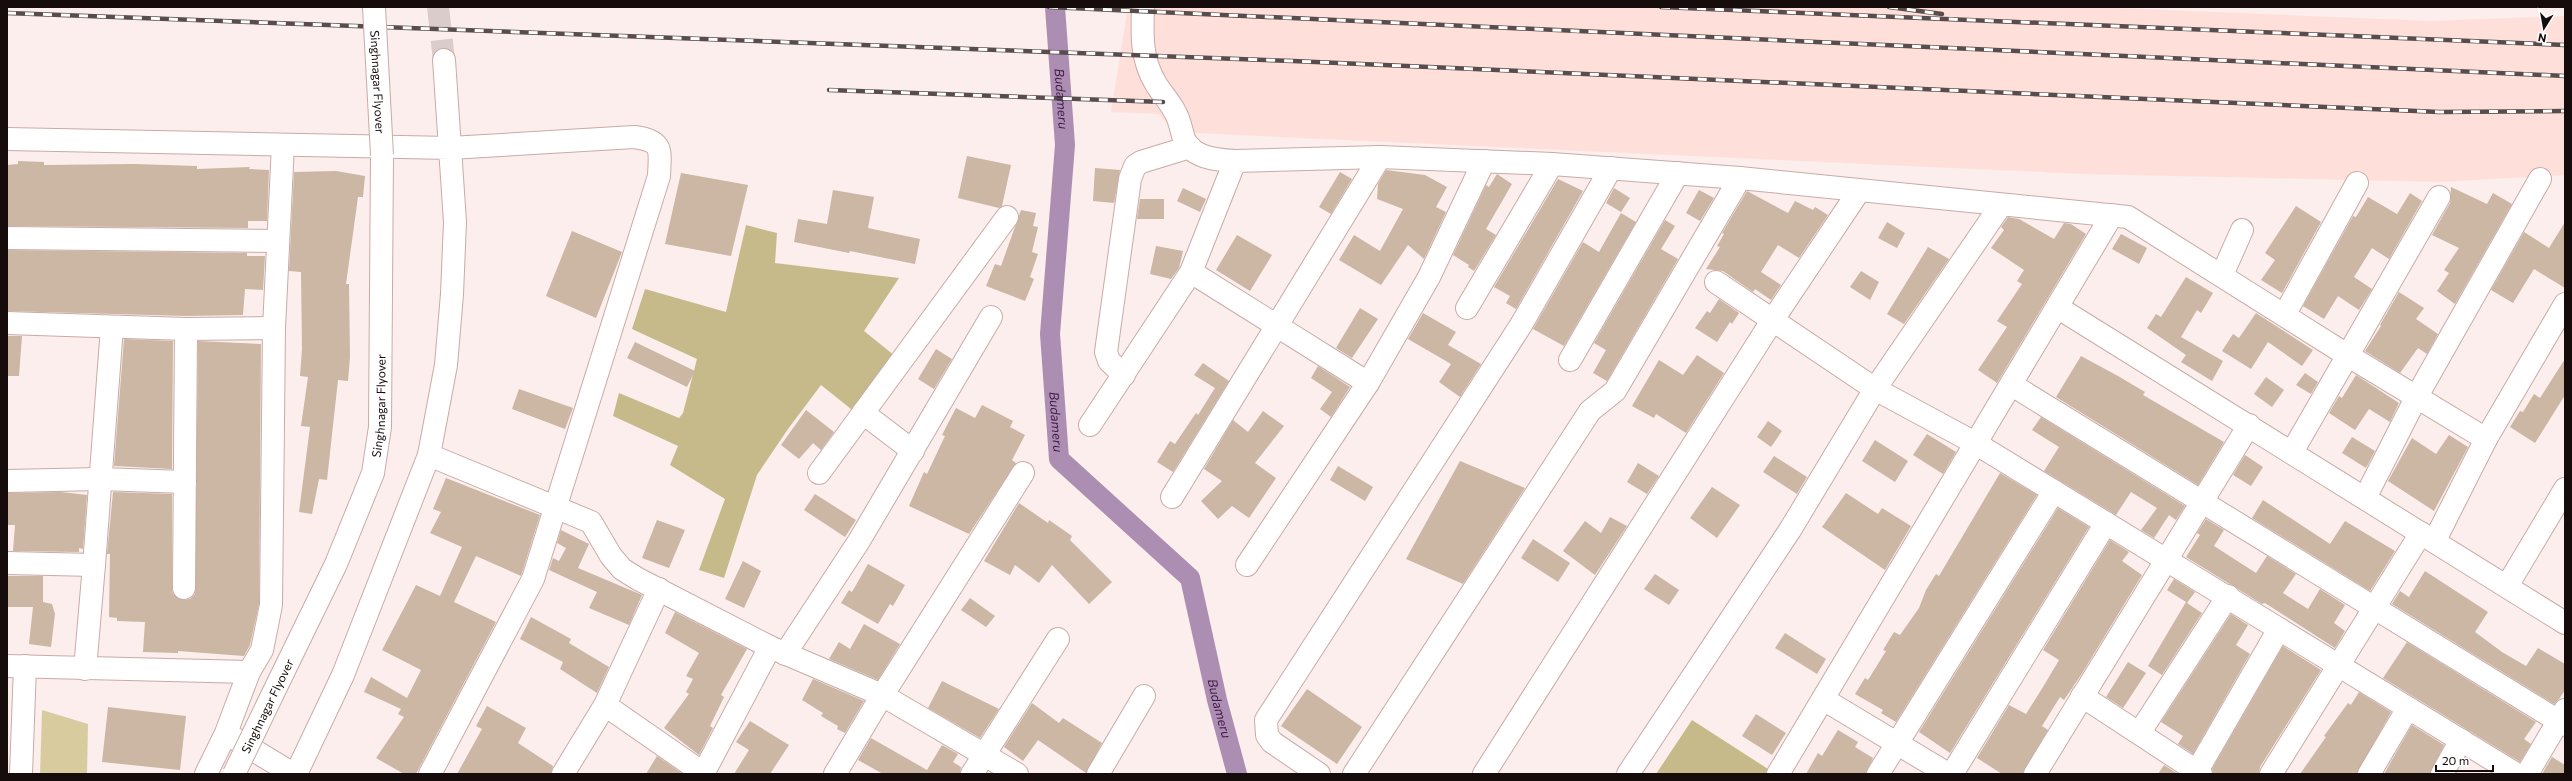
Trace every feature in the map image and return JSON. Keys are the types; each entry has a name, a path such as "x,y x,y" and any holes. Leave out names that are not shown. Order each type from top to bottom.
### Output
{"street":[{"name":"Singhnagar Flyover","path":"234,774 336,564 373,473 380,428 382,155 374,7"},
{"path":"1143,7 1142,34 1148,67 1156,84 1176,113 1185,140 1190,147 1201,155 1215,160 1235,161 1380,157 1552,164 1740,178 2128,217 2285,314 2347,355 2486,439"},
{"path":"226,733 294,774 327,712 346,668 429,455 446,365 452,294 455,222 444,60"},
{"path":"7,139 450,148 634,137 650,139 657,144 660,154 659,176 557,508 533,579 430,774"},
{"path":"206,774 226,733 249,672 262,650 271,605 274,328 283,145"},
{"path":"1124,375 1109,361 1106,352 1130,179 1135,166 1141,162 1190,147"},
{"path":"1172,498 1279,325 1380,157"},
{"path":"1090,426 1191,272 1235,161"},
{"path":"1247,565 1368,383 1430,277 1484,161"},
{"path":"1467,308 1552,164"},
{"path":"1319,774 1272,742 1267,735 1266,720 1521,325 1612,168"},
{"path":"1570,360 1678,173"},
{"path":"1354,774 1590,411 1615,392 1740,178"},
{"path":"2364,498 2417,396 2540,179"},
{"path":"2285,314 2357,183"},
{"path":"1484,774 1772,321 1859,191"},
{"path":"2292,452 2439,196"},
{"path":"1628,774 1790,530 1875,389 2001,205"},
{"path":"1778,774 1975,443 2012,385 2112,215"},
{"path":"819,473 1007,217"},
{"path":"2222,275 2242,230"},
{"path":"7,238 278,241"},
{"path":"1191,272 1279,325 1368,383"},
{"path":"1716,282 1875,389 1975,443 2228,596 2337,665 2516,774"},
{"path":"2271,774 2374,606 2428,537 2565,304"},
{"path":"2057,307 2249,425 2565,623"},
{"path":"605,705 703,774 777,650 859,541 991,317"},
{"path":"7,323 186,329 274,328"},
{"path":"85,669 112,327"},
{"path":"184,588 186,329"},
{"path":"2012,385 2374,606 2563,718 2527,774"},
{"path":"863,413 913,451"},
{"path":"2035,774 2204,501 2249,425"},
{"path":"429,455 591,522 611,556 622,569 659,590 777,650 882,695 1017,774"},
{"path":"835,774 882,695 1023,473"},
{"path":"7,481 101,479 185,482"},
{"path":"2507,586 2565,489"},
{"path":"1878,774 2054,491"},
{"path":"1952,774 2106,523"},
{"path":"7,563 94,565"},
{"path":"563,774 605,705 659,590"},
{"path":"2140,732 2228,596"},
{"path":"2082,696 2140,732 2199,773 2279,629"},
{"path":"972,774 982,754 1058,639"},
{"path":"21,774 16,666 85,669 249,672"},
{"path":"1098,774 1144,696"},
{"path":"1823,699 1948,774"},
{"path":"2370,774 2408,708"},
{"path":"2442,774 2461,740"}],"shaded area":[{"path":"1128,7 2091,7 2431,21 2565,16 2565,175 2439,182 2084,174 1173,132 1159,114 1111,112"},
{"path":"746,225 777,233 775,263 899,278 864,331 895,356 856,413 821,385 788,429 757,475 724,578 699,570 725,499 670,465 678,446 613,416 619,393 679,418 683,413 697,359 632,329 645,289 726,312"},
{"path":"42,710 88,724 87,774 40,774"},
{"path":"1692,720 1768,769 1765,774 1656,774"}],"building":[{"path":"967,156 1011,165 1002,206 999,208 958,198"},
{"path":"18,161 44,162 44,165 134,164 197,166 197,169 250,167 249,169 269,170 267,221 248,221 248,228 7,226 7,165 18,164"},
{"path":"1095,168 1120,170 1114,203 1093,201"},
{"path":"1386,170 1425,175 1447,187 1436,207 1446,212 1424,259 1408,245 1381,285 1339,260 1354,235 1380,251 1403,209 1377,199 1378,184"},
{"path":"336,171 365,176 363,197 358,197 346,284 349,284 350,357 348,381 338,380 327,480 319,479 312,514 299,512 310,427 301,426 308,377 300,376 302,349 301,272 289,271 294,172"},
{"path":"1340,172 1352,179 1331,214 1319,207"},
{"path":"681,173 748,185 731,256 665,244"},
{"path":"1497,174 1512,184 1486,229 1496,235 1474,271 1468,267 1469,265 1453,255 1486,185 1489,187"},
{"path":"1558,179 1583,191 1516,309 1506,303 1510,296 1494,287"},
{"path":"2451,187 2487,204 2493,193 2512,204 2455,304 2437,291 2449,273 2444,270 2459,248 2432,235 2450,203"},
{"path":"1183,188 1206,199 1200,212 1177,201"},
{"path":"1614,188 1630,198 1621,212 1606,203"},
{"path":"833,190 874,197 868,228 920,239 915,264 794,242 798,219 827,224"},
{"path":"1699,190 1714,198 1700,221 1686,213"},
{"path":"1747,191 1788,213 1795,201 1813,210 1815,207 1828,215 1799,258 1778,245 1761,272 1781,285 1771,300 1755,289 1753,292 1723,271 1706,269 1720,247 1717,246 1724,234 1722,233"},
{"path":"2410,193 2422,201 2389,259 2372,248 2354,277 2372,289 2359,310 2338,296 2324,319 2303,306 2353,216 2356,217 2368,197 2397,214"},
{"path":"1140,199 1164,199 1164,219 1137,219"},
{"path":"2296,206 2321,222 2282,293 2261,280 2275,260 2265,253"},
{"path":"1021,210 1036,213 1033,226 1038,227 1032,252 1038,254 1030,277 1034,279 1025,301 986,286 995,264 1001,266"},
{"path":"1621,213 1636,222 1564,346 1533,329 1583,242 1599,252"},
{"path":"2008,217 2019,219 2054,239 2064,223 2071,224 2086,234 1997,383 1978,370 2007,327 1997,321 2022,284 2017,281 2024,270 1991,248 2004,230 2001,227"},
{"path":"1665,220 1675,226 1661,249 1678,259 1607,381 1593,373 1606,350 1594,343"},
{"path":"1887,222 1905,233 1897,248 1878,238"},
{"path":"2565,222 2565,288 2534,269 2513,303 2491,290 2524,232 2549,248"},
{"path":"572,231 622,252 596,318 546,296"},
{"path":"2121,234 2147,248 2139,264 2112,249"},
{"path":"1237,235 1272,255 1250,291 1216,270"},
{"path":"1156,246 1183,251 1179,268 1171,279 1150,274"},
{"path":"1928,247 1949,259 1904,324 1887,314"},
{"path":"7,250 247,253 247,256 265,256 263,290 245,289 243,315 186,316 7,311"},
{"path":"1861,271 1879,282 1870,300 1850,287"},
{"path":"2186,277 2213,293 2201,313 2197,310 2181,337 2223,361 2212,381 2181,362 2186,355 2147,328 2156,314 2161,317"},
{"path":"2399,292 2424,308 2416,319 2438,334 2427,354 2418,348 2400,373 2365,351 2381,326 2380,325"},
{"path":"1719,299 1739,313 1732,324 1730,322 1717,342 1695,328 1707,311 1710,313"},
{"path":"1360,308 1378,319 1352,358 1336,348"},
{"path":"1423,313 1456,332 1448,345 1481,364 1460,397 1439,382 1451,364 1408,339"},
{"path":"2256,313 2313,350 2302,366 2268,342 2251,369 2222,351 2233,334 2239,338"},
{"path":"7,336 22,336 19,376 7,376"},
{"path":"124,339 173,341 172,469 114,466"},
{"path":"198,341 261,344 259,604 250,645 244,656 178,651 178,653 143,652 145,622 117,621 117,618 109,617 110,554 107,554 113,492 172,494 173,594 184,600 190,599 195,594"},
{"path":"635,342 695,371 687,387 627,358"},
{"path":"936,349 952,359 934,389 918,379"},
{"path":"1697,355 1724,373 1686,433 1656,414 1654,418 1632,406 1659,360 1683,375"},
{"path":"2081,356 2145,392 2143,395 2224,442 2198,485 2056,397"},
{"path":"2565,359 2565,395 2535,443 2510,427 2520,411 2523,412 2534,394 2540,398"},
{"path":"1203,363 1229,381 1173,472 1157,462 1170,441 1175,444 1196,413 1198,415 1215,388 1194,375"},
{"path":"1318,366 1350,387 1331,417 1320,409 1332,392 1311,378"},
{"path":"2305,373 2318,382 2311,394 2296,385"},
{"path":"2356,375 2399,403 2390,422 2369,409 2355,430 2329,413 2339,396 2342,398"},
{"path":"2266,377 2284,390 2272,407 2254,394"},
{"path":"519,389 573,408 565,429 512,409"},
{"path":"982,405 1013,421 1010,427 1025,435 1012,460 1016,463 969,534 909,506 924,472 927,474 945,436 942,435 956,408 975,418"},
{"path":"806,410 834,432 821,450 813,443 799,459 781,445"},
{"path":"1263,411 1284,426 1255,463 1276,478 1249,518 1232,506 1218,519 1201,501 1222,481 1204,469 1233,420 1248,432"},
{"path":"2041,417 2185,506 2176,520 2169,515 2154,538 2141,530 2157,508 2131,492 2116,515 2044,471 2059,447 2032,430"},
{"path":"1768,421 1782,431 1771,447 1757,437"},
{"path":"1927,434 1956,452 1943,474 1913,455"},
{"path":"2449,435 2468,447 2434,511 2388,481 2412,438 2436,454"},
{"path":"2352,437 2375,451 2366,468 2342,453"},
{"path":"1875,440 1908,461 1895,482 1862,461"},
{"path":"2245,455 2263,467 2251,486 2233,475"},
{"path":"1774,456 1807,477 1797,494 1763,472"},
{"path":"1460,461 1525,488 1463,584 1406,559"},
{"path":"1638,463 1659,476 1647,494 1627,482"},
{"path":"1338,466 1373,487 1365,501 1330,480"},
{"path":"2000,473 2037,495 1896,722 1881,713 1883,710 1855,694 1865,678 1868,680 1886,651 1883,650 1894,632 1900,635 1919,608 1926,590 1936,574 1939,576"},
{"path":"446,478 540,515 521,576 476,556 454,602 496,622 416,774 404,774 376,758 404,717 398,714 401,709 364,692 371,677 407,698 421,670 382,650 416,585 440,596 462,547 430,533 441,512 433,509"},
{"path":"1712,487 1740,505 1717,538 1690,518"},
{"path":"61,492 87,495 83,549 79,548 79,552 13,551 15,525 7,525 7,493"},
{"path":"1846,493 1878,514 1882,508 1911,526 1885,570 1822,527"},
{"path":"815,494 856,520 845,537 804,510"},
{"path":"2263,500 2330,544 2345,521 2395,551 2370,591 2252,518"},
{"path":"1019,503 1048,523 1049,520 1072,536 1070,540 1112,582 1089,604 1052,565 1039,583 1015,565 1010,575 984,561"},
{"path":"2058,508 2089,527 1950,753 1919,732"},
{"path":"1610,517 1627,526 1595,575 1563,551 1585,521 1601,533"},
{"path":"2206,519 2224,530 2214,546 2256,573 2267,556 2296,574 2283,593 2308,609 2320,589 2345,605 2334,623 2345,631 2335,648 2265,603 2262,604 2186,557 2200,535 2197,533"},
{"path":"657,520 685,530 669,568 642,558"},
{"path":"561,530 589,544 578,568 642,595 629,625 589,608 597,592 549,570 553,558 559,561 566,548 557,543"},
{"path":"1533,539 1570,563 1558,582 1521,558"},
{"path":"2110,540 2129,552 2122,561 2142,575 2081,675 2064,700 2060,697 2042,726 2048,730 2022,774 2002,774 1977,758 2009,705 2026,714 2043,687 2059,660 2043,650"},
{"path":"743,561 761,571 744,608 725,599"},
{"path":"868,564 905,585 893,606 890,604 878,624 841,603 849,590 852,592"},
{"path":"2425,571 2488,612 2475,632 2502,652 2526,666 2538,648 2565,664 2565,690 2559,699 2554,704 2392,604 2400,591 2409,597"},
{"path":"1655,574 1679,590 1669,605 1644,589"},
{"path":"7,576 43,576 43,602 52,604 55,614 51,647 29,644 33,607 7,607"},
{"path":"2174,579 2195,592 2187,603 2202,613 2162,675 2148,666 2186,602 2167,590"},
{"path":"970,598 995,616 986,627 961,610"},
{"path":"675,612 747,649 721,695 724,697 710,726 713,728 699,755 664,728 689,694 686,692 693,679 686,676 699,653 665,633"},
{"path":"2231,614 2248,625 2236,645 2250,654 2193,754 2178,744 2183,736 2161,722"},
{"path":"531,617 571,639 569,643 609,667 597,693 560,669 563,662 520,639"},
{"path":"864,624 900,644 878,680 829,659 839,642 850,649"},
{"path":"1785,633 1826,659 1817,674 1775,648"},
{"path":"2407,642 2536,722 2524,739 2531,744 2520,762 2383,678"},
{"path":"2283,646 2321,670 2260,767 2259,774 2213,774 2212,769"},
{"path":"2128,662 2146,673 2123,708 2106,697"},
{"path":"813,679 864,701 845,733 837,729 838,726 821,716 823,713 802,700"},
{"path":"942,681 999,709 980,738 928,708"},
{"path":"1307,689 1362,727 1337,764 1281,726"},
{"path":"2359,692 2391,712 2357,774 2300,774 2326,737 2324,736 2348,703 2351,705"},
{"path":"1032,703 1059,723 1063,718 1102,743 1086,773 1038,740 1023,761 1004,747"},
{"path":"487,706 526,728 518,743 553,766 551,774 457,774 482,729 476,726"},
{"path":"108,707 186,716 180,770 102,762"},
{"path":"1756,714 1786,733 1772,755 1742,736"},
{"path":"750,721 789,745 770,774 734,774 749,750 736,742"},
{"path":"2412,725 2444,745 2430,774 2384,774"},
{"path":"1838,730 1858,742 1855,747 1873,758 1866,774 1806,774 1818,753 1822,756"},
{"path":"871,738 927,770 942,745 958,754 953,762 961,767 960,774 883,774 858,760"},
{"path":"657,756 683,774 646,774"},
{"path":"2552,757 2565,765 2565,774 2542,774"},
{"path":"2164,765 2178,774 2158,774"}],"waterway":[{"name":"Budameru","path":"1055,7 1065,145 1050,334 1059,459 1190,578 1217,700 1237,774"}],"tunnel":[{"path":"438,7 444,60"}],"railway":[{"path":"1049,7 2565,76"},
{"path":"1661,7 2565,45"},
{"path":"1889,7 1942,14"},
{"path":"7,13 1293,61 2439,112 2565,111"},
{"path":"829,90 1163,102"}]}
